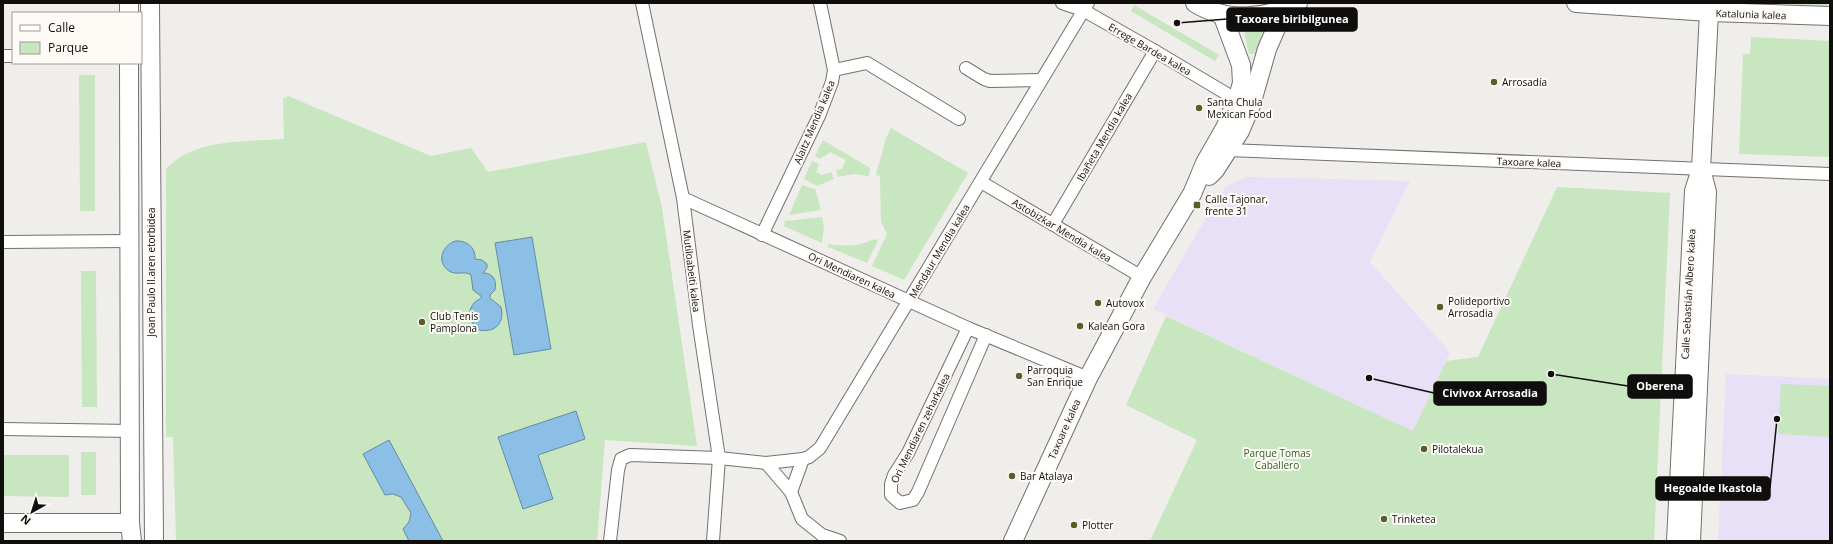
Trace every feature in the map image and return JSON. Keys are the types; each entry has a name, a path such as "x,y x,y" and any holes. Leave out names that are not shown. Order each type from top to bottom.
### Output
{"main road":[{"name":"Joan Paulo II.aren etorbidea","path":"150,3 154,541"},
{"path":"1195,3 1222,14 1254,16 1291,6"},
{"name":"Katalunia kalea","path":"1576,3 1709,12 1830,16"},
{"name":"Taxoare kalea","path":"1192,194 1215,170 1240,131 1251,105 1267,49 1291,6"},
{"name":"Calle Sebastián Albero kalea","path":"1676,541 1694,191 1701,169 1709,12"},
{"name":"Taxoare kalea","path":"1013,541 1088,378 1142,277 1192,194 1206,163 1225,128 1237,100 1242,83 1242,65 1222,14"},
{"name":"Joan Paulo II.aren etorbidea","path":"129,64 130,523 132,541"},
{"name":"Calle Sebastián Albero kalea","path":"1691,541 1707,192 1701,169"},
{"path":"3,523 130,523"}],"street":[{"name":"Mutiloabeiti kalea","path":"642,3 683,198 699,325 719,458 713,541"},
{"name":"Alaitz Mendia kalea","path":"762,235 818,116 832,82 834,70 820,3"},
{"name":"Errege Bardea kalea","path":"1062,3 1085,6 1155,51 1237,100"},
{"name":"Mendaur Mendia kalea","path":"610,541 618,470 621,459 630,455 719,458 766,463 803,459 809,457 820,448 981,182 1085,6"},
{"name":"Ibañeta Mendia kalea","path":"1053,224 1155,51"},
{"path":"834,70 867,63 959,119"},
{"path":"966,68 990,81 1041,80"},
{"name":"Taxoare kalea","path":"1228,150 1830,174"},
{"name":"Astobizkar Mendia kalea","path":"981,182 1142,277"},
{"name":"Ori Mendiaren kalea","path":"683,198 908,302 1088,378"},
{"path":"3,242 130,241"},
{"name":"Ori Mendiaren zeharkalea","path":"968,328 908,453 892,479 891,495 900,503 913,500 918,492 986,335"},
{"path":"3,429 131,431"},
{"path":"791,492 803,459"},
{"path":"766,463 791,492 802,519 822,535 840,541"}],"shaded area":[{"path":"1247,177 1410,181 1370,262 1450,352 1413,431 1153,309 1226,186"},
{"path":"1726,374 1830,379 1830,541 1718,541"}],"green space":[{"path":"1763,3 1827,3 1827,6"},
{"path":"1134,5 1219,55 1215,61 1131,11"},
{"path":"1267,30 1259,54 1249,54 1244,31"},
{"path":"1751,37 1830,41 1830,157 1739,154 1743,54 1750,54"},
{"path":"79,75 95,75 95,211 80,211"},
{"name":"Club Tenis Pamplona","path":"288,96 431,156 471,148 488,172 646,142 662,208 697,446 605,440 597,541 176,541 173,437 166,437 166,169 178,159 205,147 237,142 284,139 283,99"},
{"path":"891,128 968,173 904,280 872,266 887,234 881,222 880,176 876,175 886,138"},
{"path":"823,140 870,168 869,176 854,174 838,177 836,170 842,169 846,160 830,152 820,159 815,156"},
{"path":"812,161 819,164 816,172 822,175 831,172 834,179 817,186 804,179"},
{"path":"802,185 815,189 821,210 789,215"},
{"name":"Parque Tomas Caballero","path":"1557,187 1670,193 1654,541 1150,541 1197,440 1126,405 1166,316 1413,431 1446,361 1478,357"},
{"path":"822,217 824,228 822,243 784,226 785,221"},
{"path":"875,239 878,241 867,263 828,247 828,244 852,245"},
{"path":"81,271 96,271 97,407 82,407"},
{"path":"1781,384 1830,386 1830,437 1778,434"},
{"path":"81,452 96,452 96,495 81,495"},
{"path":"3,455 69,455 69,497 3,496"}],"water":[{"path":"532,237 551,349 514,355 495,243"},
{"path":"455,241 470,245 474,251 475,259 482,260 487,264 487,268 483,273 489,274 495,280 495,290 490,295 490,298 501,307 502,318 498,326 490,330 479,330 471,321 470,310 475,302 482,297 473,290 471,275 449,271 443,263 442,254 444,250 450,243"},
{"path":"576,411 585,439 538,455 553,499 523,509 498,437"},
{"path":"389,440 443,541 409,541 403,529 409,522 411,513 401,497 393,494 385,495 363,454"}],"place":[{"name":"Taxoare biribilgunea","path":"1177,23"},
{"name":"Arrosadía","path":"1494,82"},
{"name":"Santa Chula Mexican Food","path":"1199,108"},
{"name":"Calle Tajonar, frente 31","path":"1197,205"},
{"name":"Autovox","path":"1098,303"},
{"name":"Polideportivo Arrosadia","path":"1440,307"},
{"name":"Club Tenis Pamplona","path":"422,322"},
{"name":"Kalean Gora","path":"1080,326"},
{"name":"Oberena","path":"1551,374"},
{"name":"Parroquia San Enrique","path":"1019,376"},
{"name":"Civivox Arrosadia","path":"1369,378"},
{"name":"Hegoalde Ikastola","path":"1777,419"},
{"name":"Pilotalekua","path":"1424,449"},
{"name":"Bar Atalaya","path":"1012,476"},
{"name":"Trinketea","path":"1384,519"},
{"name":"Plotter","path":"1074,525"}]}
